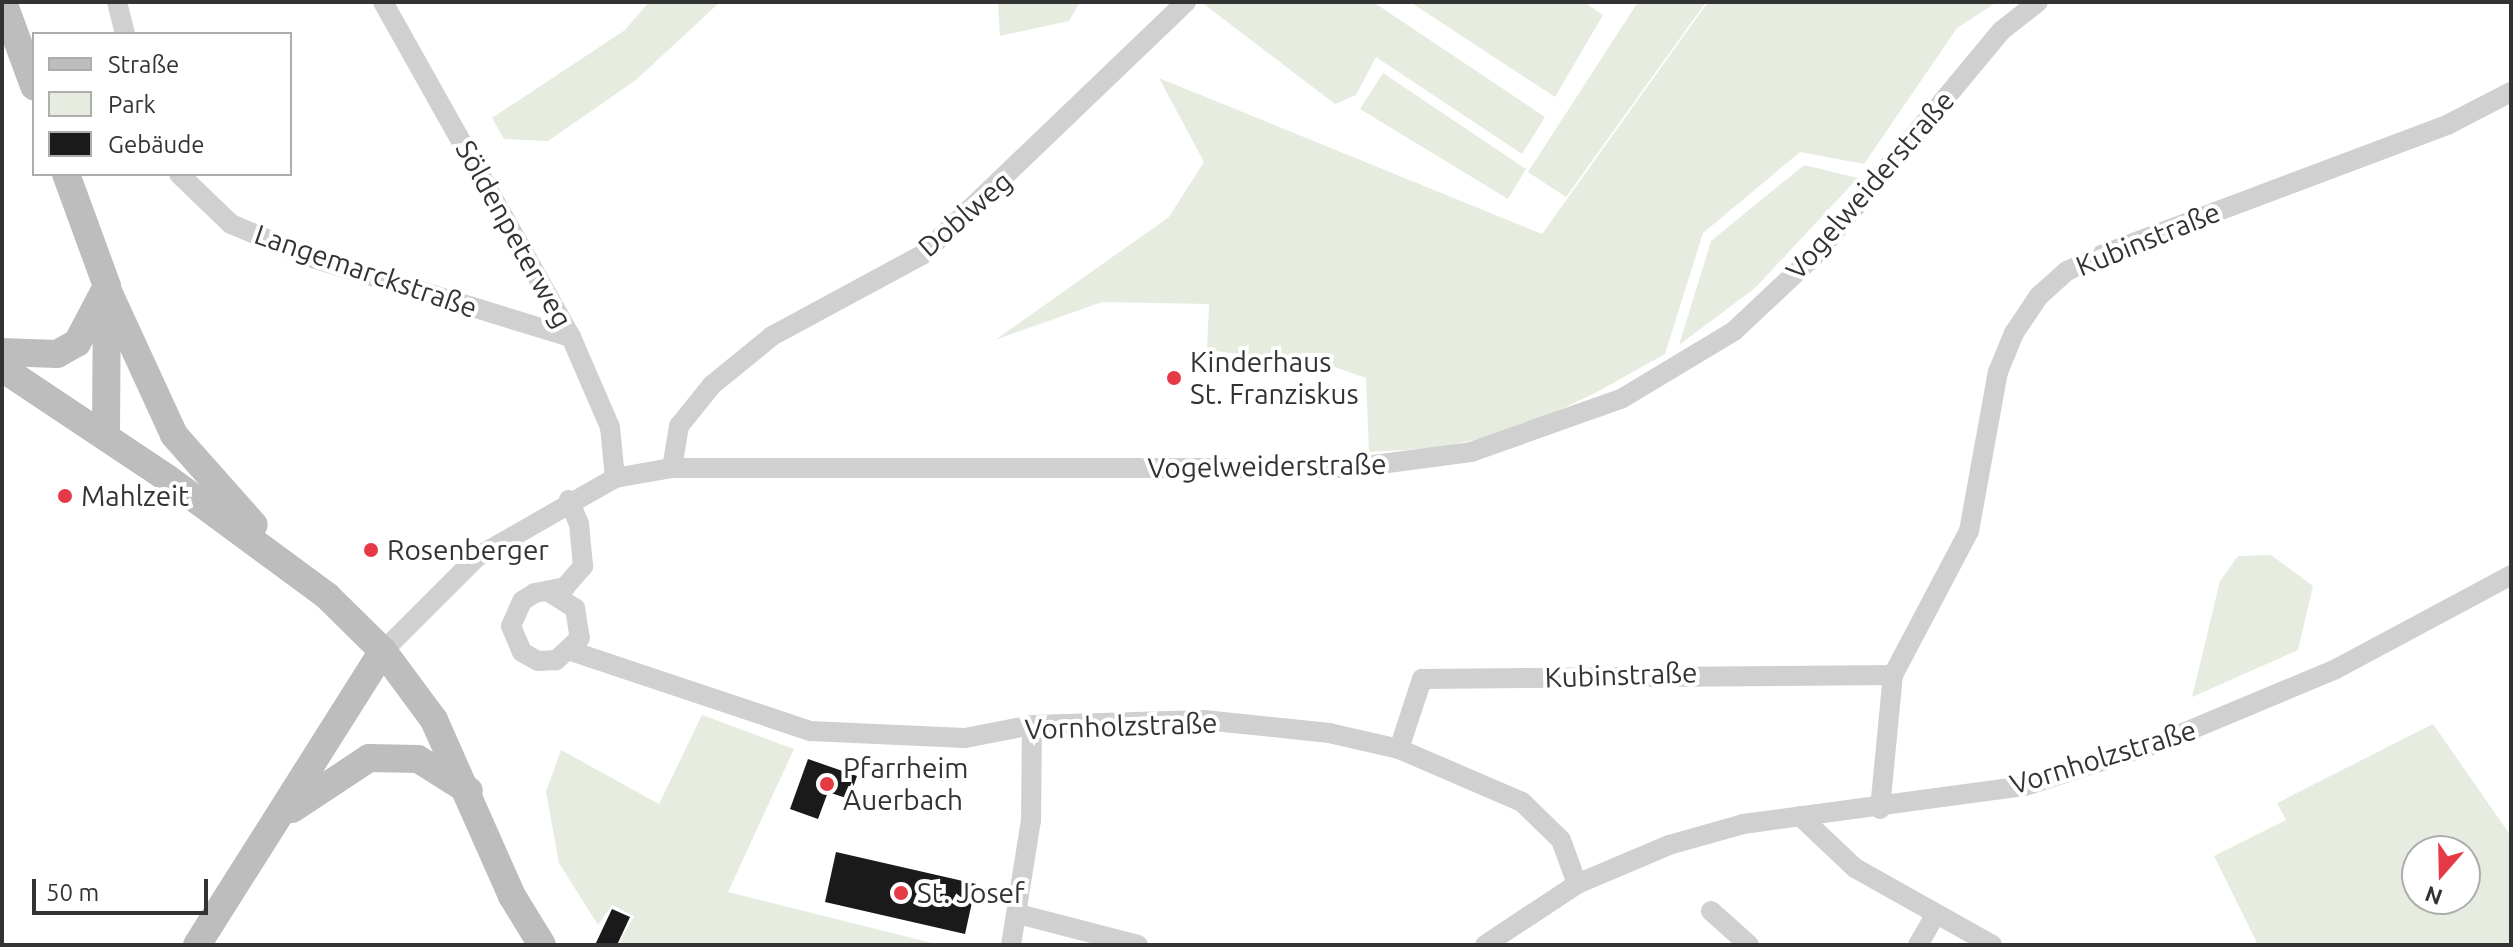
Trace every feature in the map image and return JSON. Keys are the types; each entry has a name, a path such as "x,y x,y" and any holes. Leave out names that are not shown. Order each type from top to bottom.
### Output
{"street":[{"path":"3,2 32,81"},
{"path":"117,2 124,32"},
{"name":"Söldenpeterweg","path":"383,2 571,337 610,427 615,478"},
{"name":"Doblweg","path":"672,468 679,426 712,385 772,336 922,255 1186,2"},
{"name":"Vogelweiderstraße","path":"383,651 477,557 569,500 615,478 672,468 1350,468 1471,452 1535,432 1621,399 1734,331 1816,254 2001,31 2038,2"},
{"name":"Kubinstraße","path":"1880,809 1893,675 1969,531 1998,372 2039,296 2067,271 2101,255 2447,125 2511,92"},
{"path":"67,176 107,287 174,435 212,484 383,651 434,720 470,791 512,896 542,945"},
{"name":"Langemarckstraße","path":"181,176 231,224 285,247 571,337"},
{"path":"2,352 57,354 77,343 107,287"},
{"path":"106,436 107,287"},
{"path":"2,368 106,436 327,596"},
{"name":"Vornholzstraße","path":"569,500 579,524 583,566 565,587 522,601 511,626 514,640 538,661 571,651 810,731 965,738 1032,725 1204,720 1329,733 1399,749 1522,802 1561,840 1577,884"},
{"name":"Vornholzstraße","path":"1485,945 1577,884 1669,845 1800,816 1880,809 2025,786 2164,741 2336,669 2511,575"},
{"path":"549,592 564,596 581,622 571,651"},
{"path":"197,945 279,820 383,651"},
{"name":"Kubinstraße","path":"1399,749 1422,679 1893,675"},
{"path":"1011,945 1031,820 1032,725"},
{"path":"279,820 369,758 418,759 470,791"},
{"path":"1800,816 1855,868 1935,916 1992,945"},
{"path":"1711,911 1749,945"},
{"path":"1018,914 1138,945"},
{"path":"1918,945 1935,916"}],"green space":[{"path":"649,2 720,2 636,80 548,141 504,139 492,118 625,30"},
{"path":"998,2 1080,2 1069,21 1000,36"},
{"path":"1201,2 1373,2 1545,117 1522,154 1376,57 1356,95 1335,104"},
{"path":"1410,2 1584,2 1603,15 1555,97"},
{"path":"1638,2 1706,2 1566,197 1528,172"},
{"path":"1708,2 1997,2 1957,28 1864,164 1800,152 1703,233 1665,354 1597,392 1515,431 1437,448 1369,452 1366,378 1332,366 1207,350 1209,304 1102,302 995,340 1169,217 1204,162 1159,78 1542,234"},
{"path":"1383,73 1526,169 1508,199 1360,109"},
{"path":"1804,165 1858,178 1755,288 1679,345 1711,241"},
{"path":"2271,555 2313,586 2298,650 2192,697 2220,581 2238,556"},
{"path":"702,715 794,749 728,892 940,945 618,945 634,916 612,905 598,925 559,863 546,792 561,750 659,804"},
{"path":"2433,724 2511,836 2511,945 2258,945 2214,856 2286,820 2277,803"}],"building":[{"name":"Pfarrheim Auerbach","path":"808,759 857,776 849,799 828,792 818,819 790,809"},
{"name":"St. Josef","path":"836,852 976,884 965,934 825,902"},
{"path":"612,909 630,917 617,945 595,945"}],"place":[{"name":"Kinderhaus St. Franziskus","path":"1174,378"},
{"name":"Mahlzeit","path":"65,496"},
{"name":"Rosenberger","path":"371,550"},
{"name":"Pfarrheim Auerbach","path":"827,784"},
{"name":"St. Josef","path":"901,893"}]}
